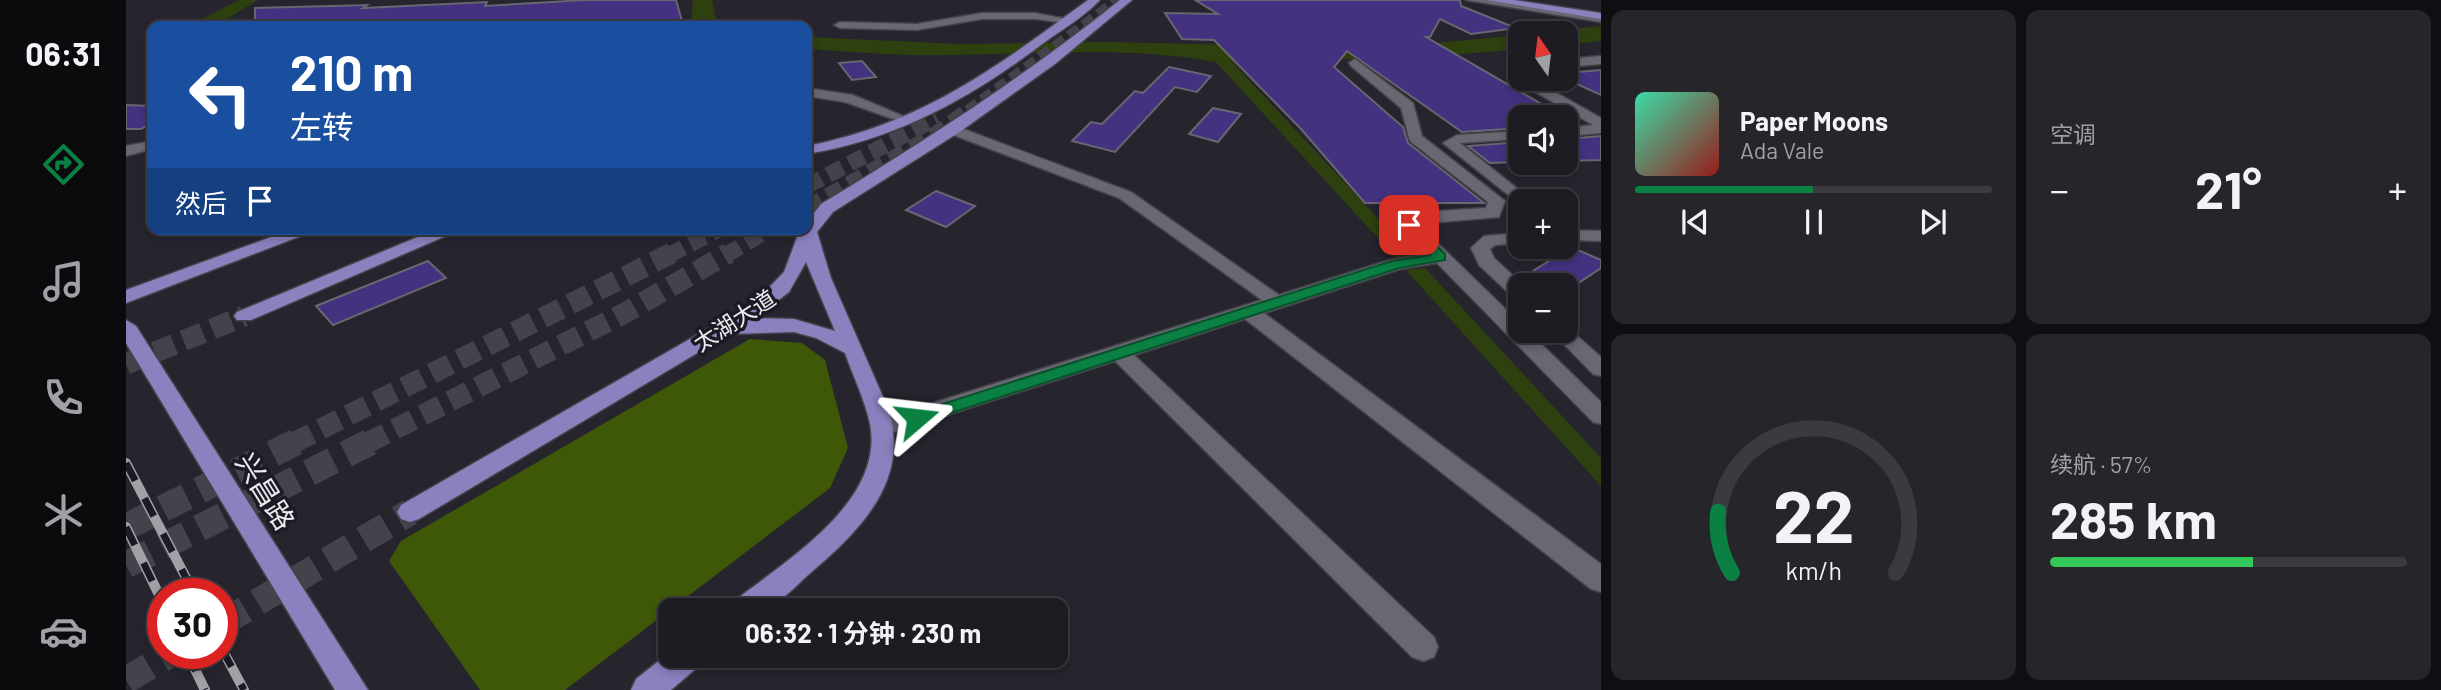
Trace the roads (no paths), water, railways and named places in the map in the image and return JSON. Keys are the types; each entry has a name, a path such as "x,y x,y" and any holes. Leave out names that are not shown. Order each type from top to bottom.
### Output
{"main road":[{"path":"812,149 858,140 921,118 1010,62 1095,0"},
{"name":"太湖大道","path":"812,227 827,208 953,130 1051,61 1127,0"},
{"path":"1493,0 1510,4"},
{"path":"1536,0 1601,7"},
{"path":"126,297 294,235"},
{"path":"244,316 439,235"},
{"name":"太湖大道","path":"410,512 763,305 782,288 793,272 807,235"},
{"path":"759,598 845,526 871,492 880,470 883,427 853,349 816,270 809,235"},
{"path":"722,330 751,324 803,325 829,333 853,349"},
{"name":"兴昌路","path":"126,326 352,690"},
{"path":"647,690 674,668"}],"street":[{"path":"1471,0 1601,18"},
{"path":"1563,0 1601,7"},
{"path":"840,25 918,27 982,16 1035,16 1067,20"},
{"path":"1578,62 1601,60"},
{"path":"1355,63 1408,106 1415,138 1497,201 1493,213 1414,217 1409,225 1601,416"},
{"path":"1543,91 1601,127"},
{"path":"812,93 848,98 896,116"},
{"path":"1578,130 1601,127"},
{"path":"953,130 1125,195 1277,302"},
{"path":"1508,136 1457,139 1450,143 1509,189"},
{"path":"126,151 147,146"},
{"path":"1578,235 1601,236"},
{"path":"1508,239 1490,240 1480,248 1486,261 1508,281"},
{"path":"883,427 1396,264 1440,257"},
{"path":"1248,311 1601,580"},
{"path":"1573,343 1601,369"},
{"path":"1119,352 1423,647"}],"tunnel":[{"path":"968,111 1119,0"},
{"path":"812,205 936,134 970,109"},
{"path":"812,183 937,118"},
{"path":"669,255 708,235"},
{"path":"726,255 760,235"},
{"path":"293,443 672,253"},
{"path":"367,443 623,314 729,253"},
{"path":"126,364 244,316"},
{"path":"126,527 296,442"},
{"path":"126,565 370,442"},
{"path":"238,614 410,512"},
{"path":"126,680 147,668"}],"railway":[{"path":"126,463 186,578"},
{"path":"126,527 151,578"},
{"path":"195,669 205,690"},
{"path":"233,669 244,690"}]}
